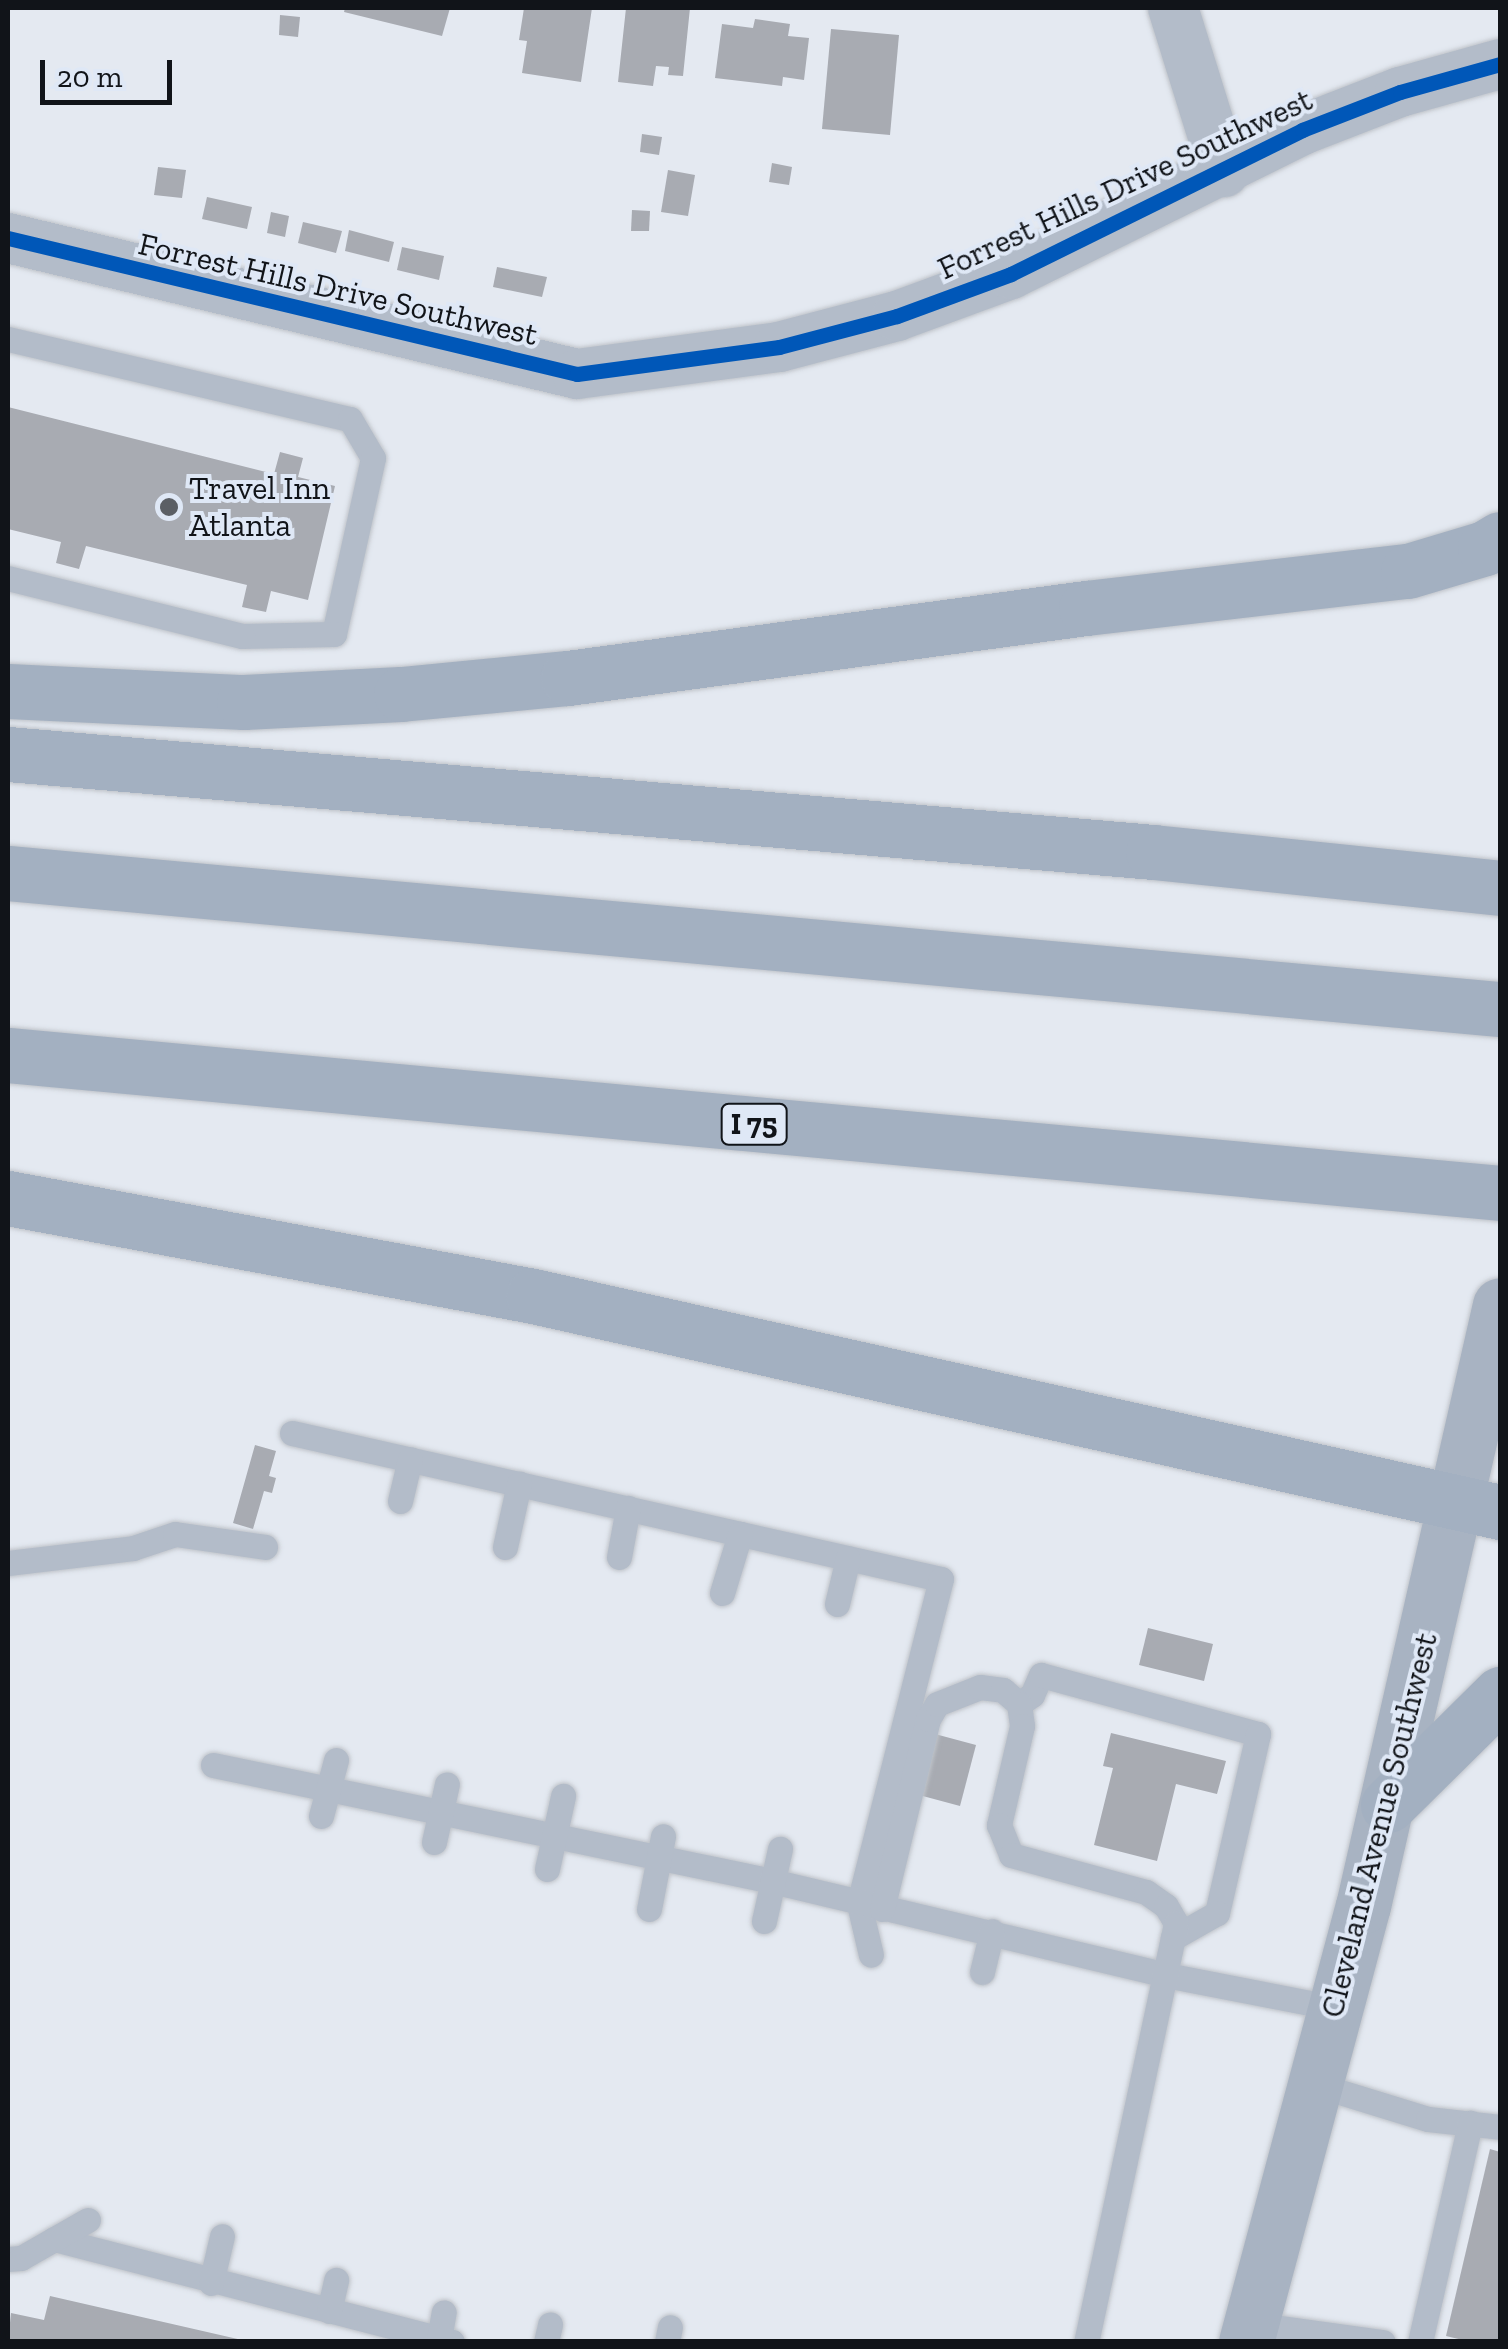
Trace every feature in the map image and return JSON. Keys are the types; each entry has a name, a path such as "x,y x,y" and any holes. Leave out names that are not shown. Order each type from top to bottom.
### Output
{"highway":[{"path":"8,691 244,702 401,694 568,678 1086,608 1408,571 1485,548 1500,539"},
{"path":"8,754 1154,852 1500,888"},
{"path":"8,873 1500,1009"},
{"name":"I 75","path":"8,1055 1500,1194"},
{"path":"8,1198 552,1300 1477,1508"},
{"path":"1388,1805 1500,1694"}],"main road":[{"name":"Cleveland Avenue Southwest","path":"1248,2332 1388,1805 1477,1508 1471,1429 1500,1306"}],"street":[{"path":"1173,8 1224,172"},
{"name":"Forrest Hills Drive Southwest","path":"8,238 577,374 779,347 897,316 1011,274 1318,124 1400,92 1500,64"}],"lane":[{"path":"8,339 350,418 374,458 334,634 242,636 8,578"},
{"path":"292,1433 940,1579 870,1907 871,1956"},
{"path":"400,1501 410,1459"},
{"path":"505,1547 520,1484"},
{"path":"619,1557 628,1508"},
{"path":"8,1562 133,1548 176,1534 265,1546"},
{"path":"722,1593 740,1534"},
{"path":"837,1604 848,1558"},
{"path":"1019,1704 1032,1695 1041,1675 1258,1734 1217,1914 1174,1938"},
{"path":"870,1907 928,1719 937,1704 980,1686 1003,1690 1019,1704 1022,1726 999,1825 1010,1855 1146,1892 1166,1906 1176,1923 1086,2342"},
{"path":"321,1816 336,1760"},
{"path":"213,1765 554,1836 660,1846 870,1907 992,1931 1166,1975 1335,2008"},
{"path":"434,1842 447,1784"},
{"path":"547,1869 563,1796"},
{"path":"649,1909 660,1846"},
{"path":"764,1921 780,1849"},
{"path":"982,1972 992,1931"},
{"path":"1314,2084 1428,2119 1500,2126"},
{"path":"1420,2342 1441,2303 1456,2241 1470,2178 1470,2123"},
{"path":"8,2259 21,2258 88,2220"},
{"path":"211,2283 222,2236"},
{"path":"54,2239 211,2283 445,2340 444,2312"},
{"path":"328,2311 336,2280"},
{"path":"1248,2332 1383,2342"}],"building":[{"path":"345,8 450,8 442,36 344,12"},
{"path":"524,8 592,8 581,82 522,73 527,41 519,40"},
{"path":"626,8 690,8 683,76 668,75 669,67 656,66 653,86 618,82"},
{"path":"280,15 300,17 298,37 279,35"},
{"path":"755,19 790,24 788,36 809,38 804,80 783,77 782,86 715,78 722,24 753,28"},
{"path":"831,29 899,35 890,135 822,129"},
{"path":"642,134 662,137 659,155 640,152"},
{"path":"772,163 792,167 789,185 769,182"},
{"path":"158,167 186,170 182,198 154,195"},
{"path":"668,170 695,175 688,216 661,212"},
{"path":"207,197 252,207 247,229 202,219"},
{"path":"632,210 650,211 649,231 631,231"},
{"path":"271,212 289,216 285,237 267,233"},
{"path":"303,222 342,231 336,253 298,243"},
{"path":"349,230 394,242 389,262 345,251"},
{"path":"402,247 444,256 439,280 397,270"},
{"path":"497,267 547,277 542,297 493,287"},
{"name":"Travel Inn Atlanta","path":"8,407 274,474 280,452 303,458 298,477 335,486 308,600 271,591 266,612 242,607 247,585 86,546 79,569 56,563 61,542 8,529"},
{"path":"255,1445 276,1451 269,1476 276,1478 272,1493 264,1491 253,1529 233,1523"},
{"path":"1148,1628 1213,1644 1204,1681 1139,1665"},
{"path":"1111,1733 1226,1761 1217,1794 1176,1784 1157,1861 1094,1845 1113,1768 1103,1766"},
{"path":"935,1734 976,1745 960,1806 919,1795"},
{"path":"1490,2149 1500,2152 1500,2342 1471,2342 1446,2336"},
{"path":"50,2296 242,2342 8,2342 11,2313 44,2320"}],"cycle path":[{"path":"8,238 577,374 779,347 897,316 1011,274 1302,130 1400,92 1500,64"}],"place":[{"name":"Travel Inn Atlanta","path":"169,507"}]}
